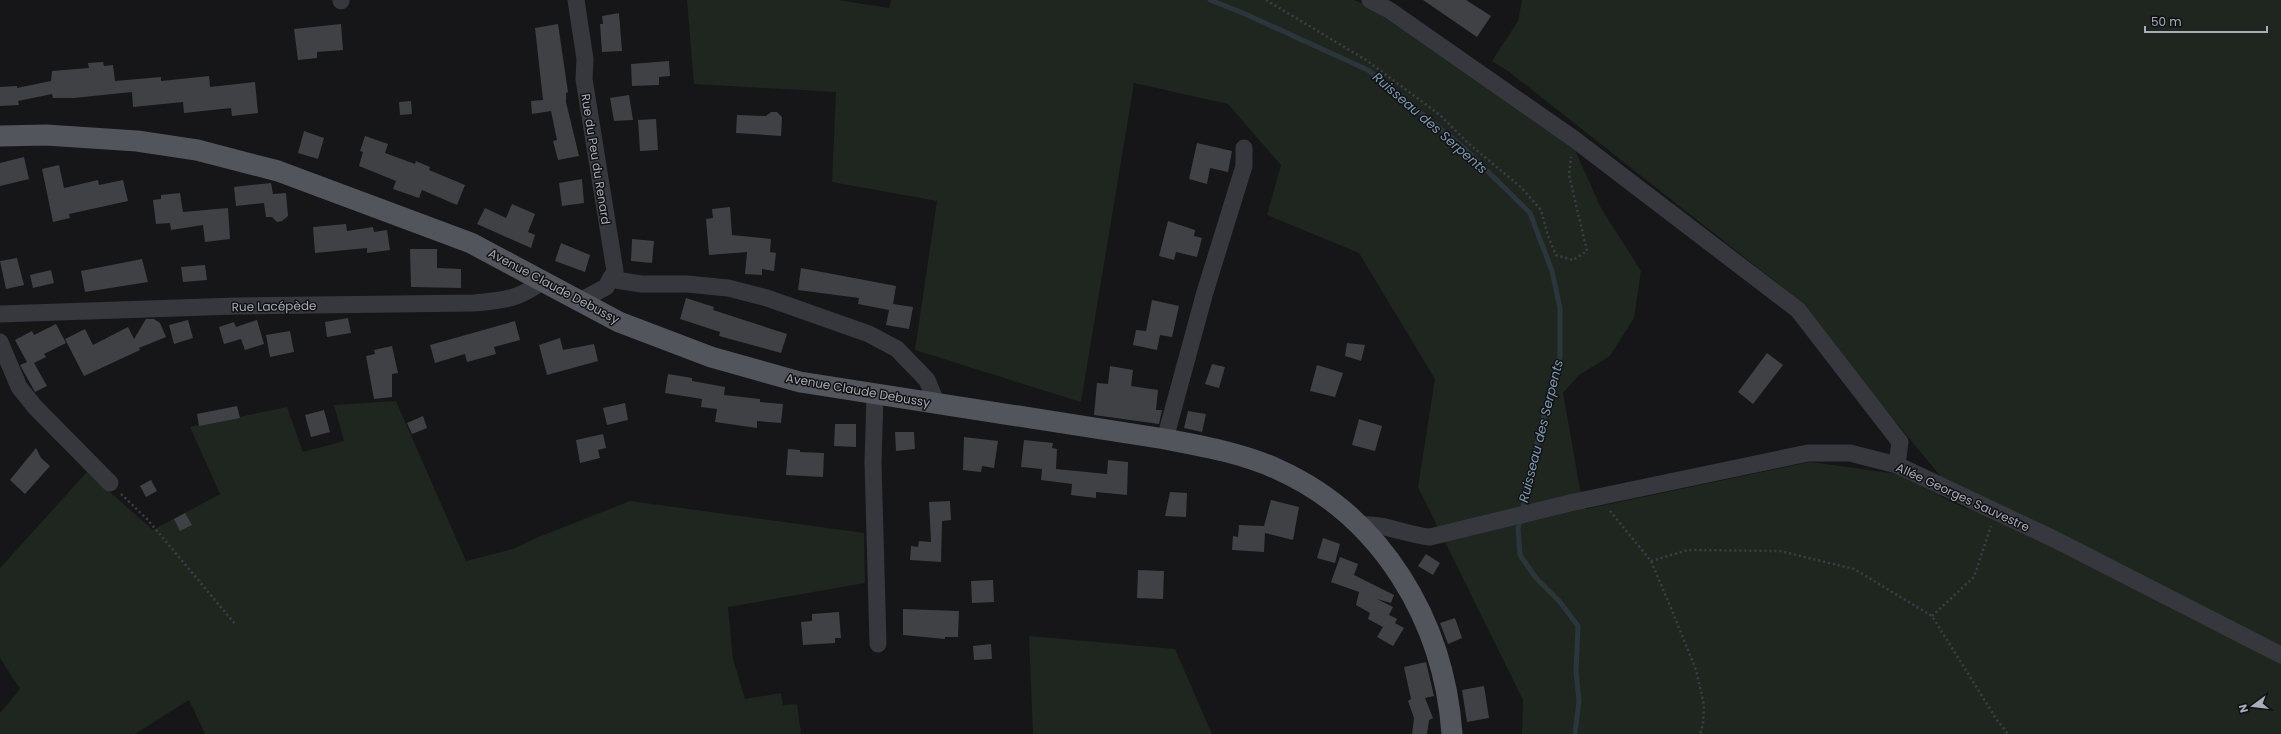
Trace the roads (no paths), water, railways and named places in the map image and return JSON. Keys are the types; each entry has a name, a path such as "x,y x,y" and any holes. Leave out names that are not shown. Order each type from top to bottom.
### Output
{"main road":[{"name":"Avenue Claude Debussy","path":"0,136 46,135 137,141 197,150 278,171 471,243 619,322 711,357 800,382 875,395 1165,438 1219,450 1276,469 1325,496 1361,525 1393,562 1418,608 1441,668 1451,713 1452,734"}],"street":[{"name":"Rue du Peu du Renard","path":"576,0 585,59 584,78 615,271 610,279"},
{"path":"1370,0 1389,10 1574,139 1798,310 1900,442 1896,465"},
{"path":"1165,438 1204,292 1244,166 1244,148"},
{"path":"580,301 606,287 610,279 641,284 687,284 728,288 767,298 869,334 897,349 927,380 937,404"},
{"name":"Rue Lacépède","path":"0,314 236,306 474,303 511,299 527,293 543,281"},
{"path":"0,342 23,392 35,407 110,483"},
{"path":"875,395 873,462 878,644"},
{"name":"Allée Georges Sauvestre","path":"1361,525 1374,524 1413,536 1430,537 1574,502 1808,453 1850,453 1896,465 1995,512 2281,655"}],"waterway":[{"name":"Ruisseau des Serpents","path":"1210,0 1243,13 1368,70 1464,148 1530,213 1552,271 1560,308 1560,357 1537,443 1522,511"},
{"name":"Ruisseau des Serpents","path":"1520,519 1518,528 1520,555 1536,578 1560,602 1578,626 1576,671 1579,701 1575,734"}]}
